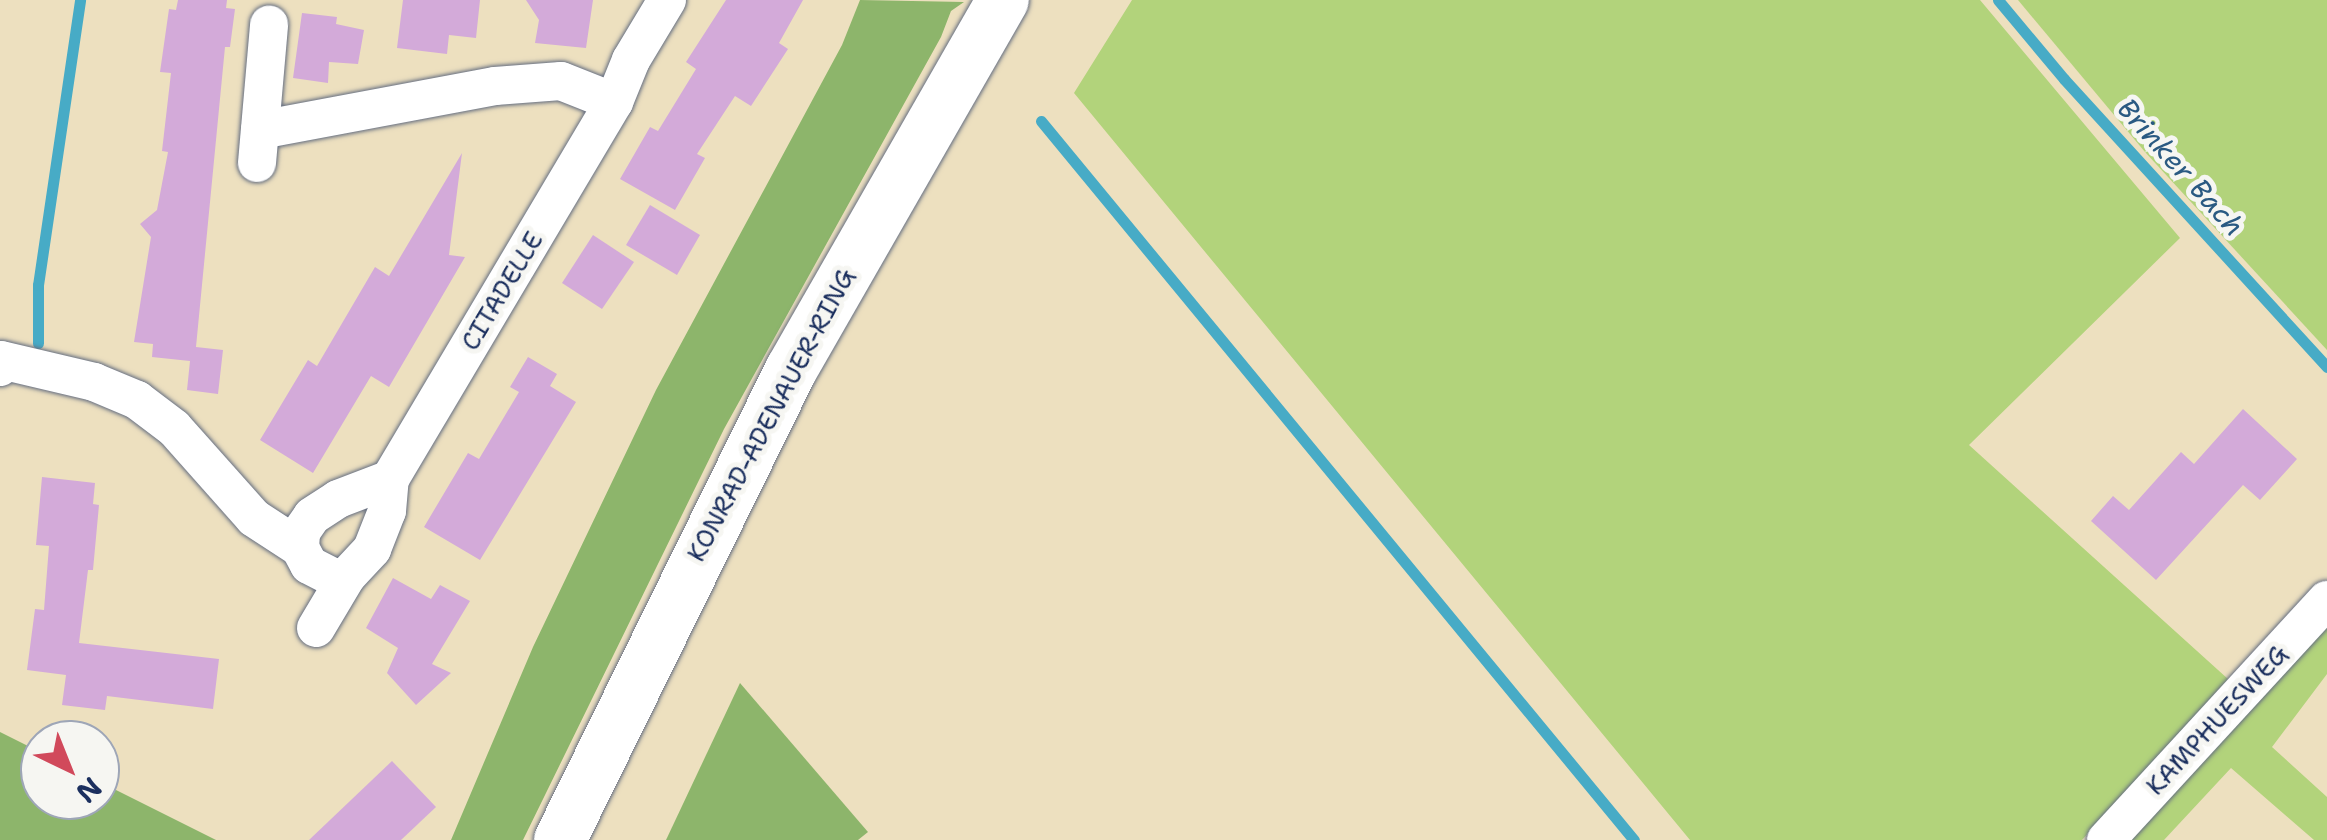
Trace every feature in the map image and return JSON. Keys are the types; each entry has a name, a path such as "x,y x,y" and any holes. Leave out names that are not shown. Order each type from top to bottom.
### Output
{"main road":[{"name":"KONRAD-ADENAUER-RING","path":"560,840 792,370 1002,0"}],"street":[{"name":"CITADELLE","path":"316,628 347,576 372,549 387,511 390,479 614,102 631,60 667,0"},
{"path":"268,25 259,147 494,86 560,81 614,102"},
{"path":"0,364 94,382 137,400 174,428 254,518 300,548"},
{"path":"347,576 322,575 309,566 300,548 301,532 312,516 338,498 390,479"},
{"name":"KAMPHUESWEG","path":"2106,840 2327,600"}],"green space":[{"path":"860,0 964,2 951,11 941,37 724,429 523,840 451,840 533,647 656,390 842,45"},
{"path":"1132,0 1980,0 2180,238 1969,445 2228,679 2082,840 1690,840 1074,93"},
{"path":"2018,0 2327,0 2327,350 2145,152"},
{"path":"2327,626 2327,674 2272,747 2327,797 2327,840 2314,840 2231,768 2164,840 2127,840"},
{"path":"740,683 868,832 858,840 666,840"},
{"path":"0,732 20,742 20,820 120,820 120,792 216,840 0,840"}],"building":[{"path":"178,0 227,0 226,8 235,9 230,47 225,47 196,347 223,350 218,394 187,390 190,361 152,357 153,344 134,342 151,237 140,224 157,210 168,152 162,151 171,73 160,72 169,9 176,10"},
{"path":"403,0 480,0 476,38 449,35 447,54 397,48"},
{"path":"526,0 593,0 586,48 535,43 539,20"},
{"path":"726,0 803,0 779,43 788,49 751,106 735,96 697,154 705,158 675,210 620,179 650,127 658,131 696,69 686,62"},
{"path":"302,13 337,17 336,24 364,30 358,64 329,62 328,83 293,78"},
{"path":"462,153 449,255 465,257 389,387 371,376 313,473 260,440 308,360 317,366 375,267 389,276"},
{"path":"650,205 700,235 677,275 626,245"},
{"path":"593,235 634,262 602,309 562,283"},
{"path":"528,357 557,374 550,386 576,402 480,560 424,527 468,453 479,459 519,392 510,387"},
{"path":"2243,409 2297,459 2260,500 2243,485 2156,580 2091,521 2113,496 2129,510 2181,452 2194,464"},
{"path":"42,477 95,483 93,504 99,505 93,570 88,570 79,643 219,659 213,709 107,696 105,710 62,705 66,675 27,670 35,609 44,610 49,546 36,545"},
{"path":"393,578 431,599 440,585 470,601 432,664 451,673 416,705 387,673 398,648 366,628"},
{"path":"392,761 436,807 401,840 309,840"}],"waterway":[{"path":"38,343 38,285 80,0"},
{"name":"Brinker Bach","path":"1998,0 2064,79 2327,367"},
{"path":"1041,121 1634,840"}]}
